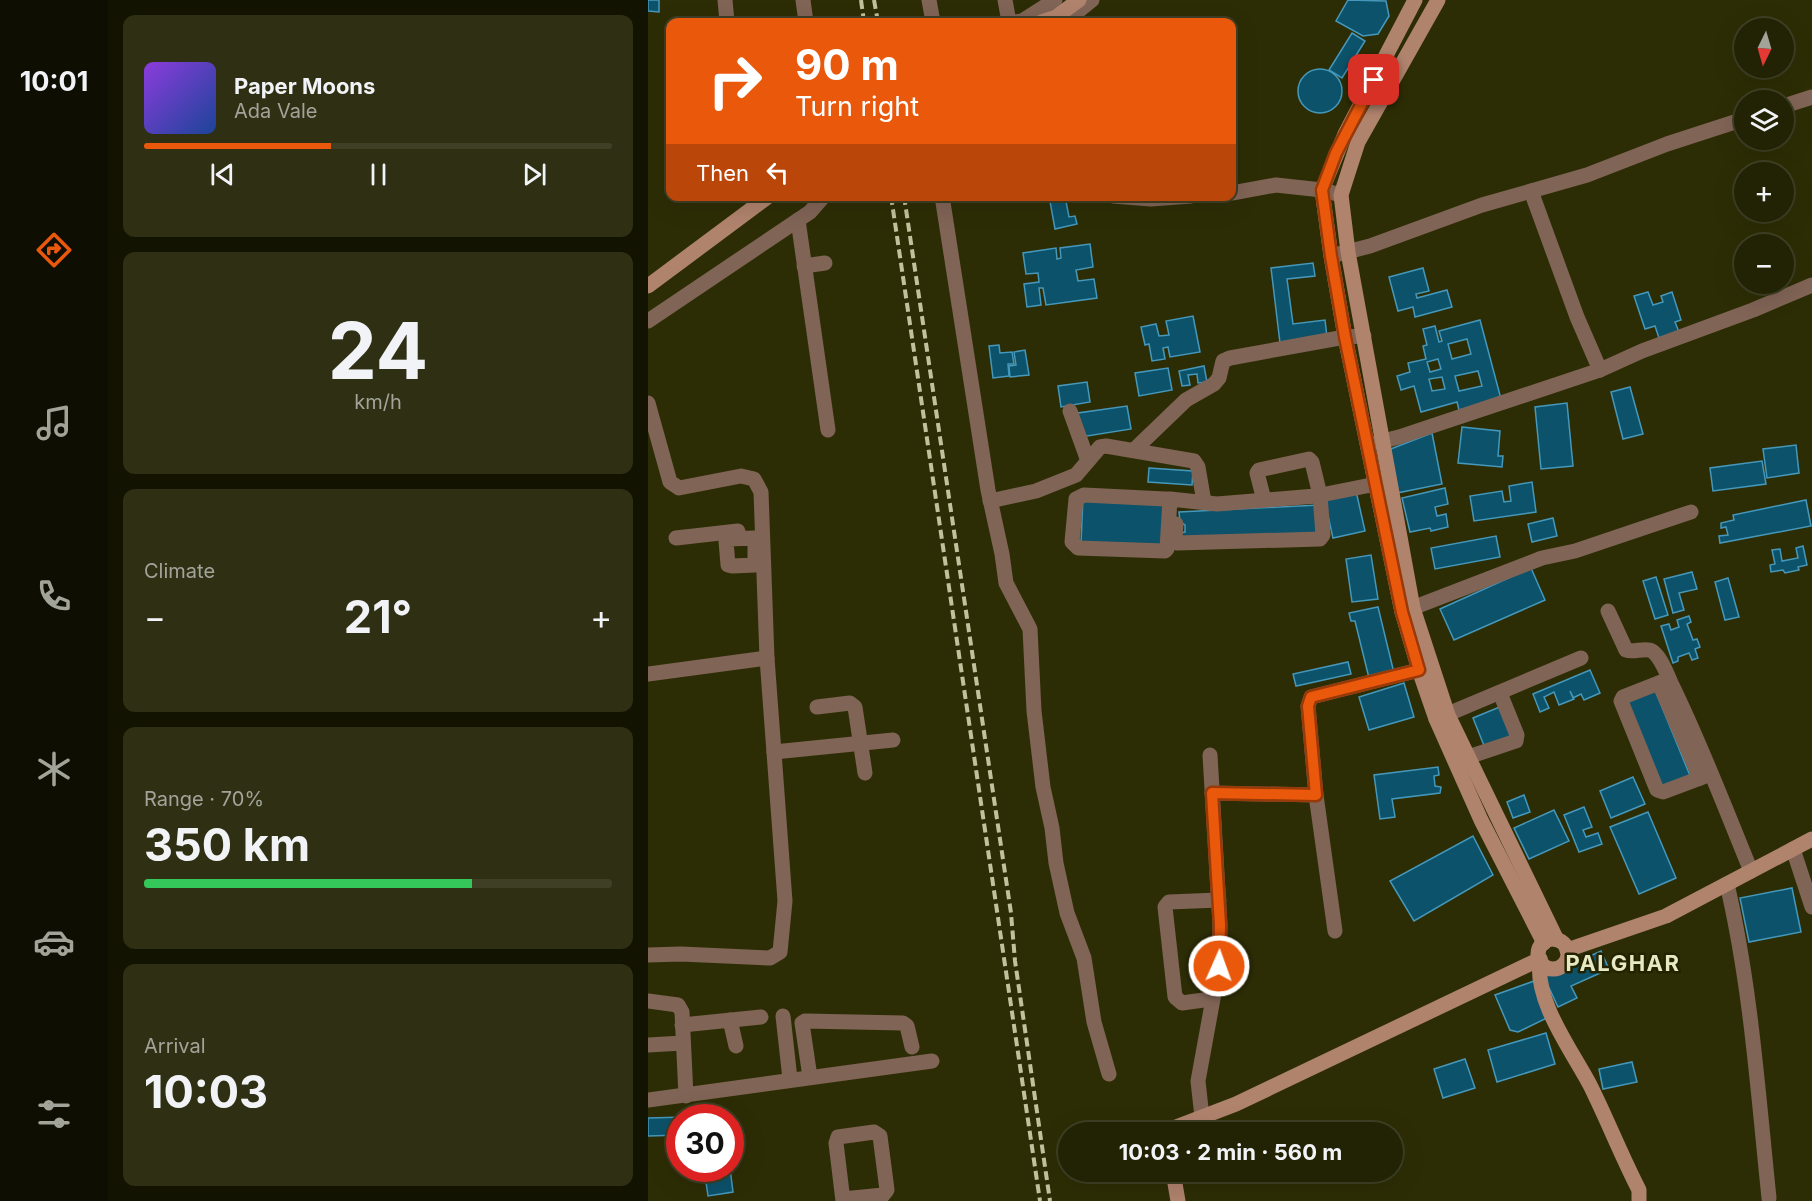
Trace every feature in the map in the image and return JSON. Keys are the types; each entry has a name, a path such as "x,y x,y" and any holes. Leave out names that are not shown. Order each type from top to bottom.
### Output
{"street":[{"path":"725,0 727,18"},
{"path":"803,0 805,18"},
{"path":"929,0 932,18"},
{"path":"1005,0 1016,18"},
{"path":"1053,18 1079,0"},
{"path":"1070,18 1092,0"},
{"path":"1415,0 1345,135 1322,190 1345,337 1375,443 1407,610 1425,670 1442,717 1461,759 1483,823 1566,961 1555,969 1548,967 1540,959"},
{"path":"1375,443 1364,336 1348,252 1341,195 1358,142 1438,0"},
{"path":"1025,18 1052,2 1057,18"},
{"path":"1794,103 1812,97"},
{"path":"1331,256 1370,246 1482,205 1587,176 1667,144 1734,122"},
{"path":"1236,192 1276,185 1322,190 1341,195"},
{"path":"1531,191 1577,317 1600,370"},
{"path":"648,286 762,201"},
{"path":"648,321 810,212 820,201"},
{"path":"943,201 990,501 1006,583 1030,629 1038,744 1056,863 1068,913 1084,958 1094,1022 1109,1074"},
{"path":"798,220 828,430"},
{"path":"804,266 825,263"},
{"path":"1375,443 1600,370 1642,351 1753,310 1812,285"},
{"path":"1134,450 1186,400 1214,384 1219,378 1223,361 1345,337 1364,336"},
{"path":"648,403 670,482 679,488 741,476 754,480 761,492 757,532 785,901 780,952 770,958 681,954 648,955"},
{"path":"1070,411 1088,461"},
{"path":"990,501 1036,491 1076,475 1100,447 1106,446 1194,461 1198,466 1204,502"},
{"path":"1174,500 1177,543 1308,539 1320,538 1323,535 1320,495 1312,462 1309,459 1259,470 1257,473 1264,500"},
{"path":"1174,500 1165,551 1078,548 1072,542 1076,500 1084,495 1174,500 1204,502 1217,504 1320,495 1383,482"},
{"path":"1407,610 1542,558 1575,551 1691,512"},
{"path":"676,538 757,532"},
{"path":"757,532 728,539 726,542 728,565 759,565"},
{"path":"1608,611 1626,650 1632,652 1649,650 1655,653 1664,681 1686,714 1705,776 1751,871"},
{"path":"648,674 767,658"},
{"path":"1442,717 1581,658"},
{"path":"1335,932 1316,795 1308,706 1311,697 1425,670"},
{"path":"1664,681 1623,697 1621,701 1658,790 1663,792 1705,776"},
{"path":"1461,759 1516,741 1517,735 1500,693"},
{"path":"817,706 850,703 855,707 866,773"},
{"path":"774,752 893,740"},
{"path":"1202,1117 1198,1081 1211,999 1219,966 1219,900 1210,755"},
{"path":"1212,793 1316,795"},
{"path":"1639,1201 1639,1190 1590,1087 1554,1022 1538,973 1539,950 1666,916 1812,839"},
{"path":"1793,849 1812,907"},
{"path":"1727,884 1740,946 1769,1198"},
{"path":"1211,999 1182,1003 1175,997 1165,907 1169,902 1219,900"},
{"path":"1189,1122 1236,1104 1540,959"},
{"path":"648,1001 678,1005 682,1012 686,1095"},
{"path":"783,1016 790,1080"},
{"path":"682,1025 761,1017"},
{"path":"730,1020 736,1046"},
{"path":"810,1077 802,1023 805,1021 903,1023 907,1026 912,1047"},
{"path":"648,1045 683,1043"},
{"path":"648,1100 932,1061"},
{"path":"874,1132 880,1136 887,1190 883,1195 843,1200 836,1143 838,1137 874,1132"},
{"path":"1175,1182 1178,1201"}],"building":[{"path":"648,0 659,0 659,12 648,11"},
{"path":"1348,0 1386,1 1389,16 1378,34 1363,36 1336,21"},
{"path":"1352,33 1365,41 1342,78 1329,70"},
{"path":"1320,69 1335,76 1342,91 1335,106 1320,113 1305,106 1298,91 1305,76"},
{"path":"1050,201 1066,201 1069,217 1075,216 1077,224 1055,229"},
{"path":"1090,244 1093,267 1076,270 1078,281 1094,279 1097,298 1046,305 1043,288 1039,288 1041,305 1027,307 1024,284 1039,282 1038,273 1026,274 1023,253 1056,248 1057,259 1061,258 1060,248"},
{"path":"1313,263 1315,276 1287,279 1293,324 1325,320 1327,337 1280,343 1271,268"},
{"path":"1423,268 1429,291 1416,294 1417,298 1447,290 1452,307 1415,317 1413,307 1398,311 1389,277"},
{"path":"1648,292 1653,305 1663,302 1661,296 1672,292 1681,320 1675,322 1679,332 1659,338 1655,326 1645,329 1634,296"},
{"path":"1193,316 1200,352 1170,357 1168,347 1163,348 1165,359 1152,361 1149,344 1145,345 1141,327 1156,324 1159,336 1169,335 1166,321"},
{"path":"1480,320 1501,399 1459,410 1457,402 1421,412 1414,386 1401,390 1397,376 1410,372 1408,363 1426,359 1423,346 1427,345 1423,329 1435,326 1439,342 1442,341 1439,331","holes":["1467,339 1471,354 1452,359 1448,344","1438,359 1441,369 1430,372 1427,362","1478,371 1482,386 1459,391 1455,376","1442,377 1445,389 1432,391 1429,379"]},
{"path":"999,345 1000,353 1012,352 1014,364 1008,364 1009,376 993,378 989,346"},
{"path":"1025,350 1029,375 1010,377 1009,366 1016,365 1014,352"},
{"path":"1204,366 1207,382 1198,383 1197,374 1188,375 1190,385 1182,386 1179,371"},
{"path":"1168,368 1172,390 1139,396 1135,373"},
{"path":"1087,382 1090,402 1061,407 1058,386"},
{"path":"1630,387 1643,434 1623,439 1611,392"},
{"path":"1567,403 1573,466 1541,469 1535,407"},
{"path":"1127,406 1131,429 1081,437 1078,413"},
{"path":"1462,427 1500,431 1498,456 1503,456 1502,467 1458,463"},
{"path":"1432,433 1442,484 1397,493 1388,450"},
{"path":"1796,445 1799,473 1767,478 1763,449"},
{"path":"1762,461 1766,484 1713,491 1710,468"},
{"path":"1149,468 1193,471 1192,485 1148,482"},
{"path":"1532,482 1536,512 1474,521 1470,496 1502,491 1504,502 1511,501 1509,486"},
{"path":"1445,488 1448,504 1435,507 1437,516 1446,514 1448,527 1410,532 1402,498"},
{"path":"1356,491 1365,531 1333,538 1324,498"},
{"path":"1083,497 1166,502 1163,548 1081,543"},
{"path":"1806,500 1811,526 1720,543 1719,536 1728,535 1726,527 1721,528 1721,523 1734,520 1733,515"},
{"path":"1319,505 1320,534 1178,540 1179,533 1185,532 1185,525 1180,522 1179,512"},
{"path":"1553,518 1557,536 1532,542 1528,524"},
{"path":"1496,536 1500,557 1435,569 1431,548"},
{"path":"1803,546 1807,565 1798,567 1799,570 1785,573 1783,570 1771,572 1770,565 1775,564 1772,550 1780,549 1782,561 1798,558 1796,548"},
{"path":"1371,555 1378,599 1352,602 1346,559"},
{"path":"1531,568 1545,600 1454,640 1440,609"},
{"path":"1692,572 1697,589 1679,593 1684,610 1673,613 1664,579"},
{"path":"1656,577 1668,615 1655,619 1643,581"},
{"path":"1728,578 1739,617 1725,620 1715,582"},
{"path":"1378,607 1394,673 1369,678 1355,621 1351,621 1349,613"},
{"path":"1689,616 1691,622 1687,624 1693,640 1697,639 1700,647 1695,649 1698,658 1692,660 1689,653 1678,657 1678,661 1673,663 1661,626 1669,624 1671,630 1679,627 1677,620"},
{"path":"1348,662 1351,674 1296,686 1293,674"},
{"path":"1590,670 1600,693 1584,700 1581,694 1559,705 1554,692 1544,697 1549,708 1540,712 1533,694"},
{"path":"1404,683 1414,717 1369,730 1359,697"},
{"path":"1655,690 1691,778 1662,790 1626,702"},
{"path":"1502,706 1515,736 1485,748 1473,718"},
{"path":"1438,767 1439,775 1434,776 1435,786 1441,787 1440,793 1392,799 1395,817 1380,819 1374,775"},
{"path":"1633,777 1645,804 1611,818 1600,791"},
{"path":"1524,795 1530,812 1513,818 1507,802"},
{"path":"1584,807 1592,827 1583,830 1586,837 1598,833 1602,844 1579,852 1564,815"},
{"path":"1554,810 1569,841 1529,859 1514,828"},
{"path":"1648,812 1676,878 1639,894 1610,827"},
{"path":"1473,836 1493,875 1414,921 1390,881"},
{"path":"1792,888 1801,932 1749,942 1740,898"},
{"path":"1601,951 1609,969 1571,986 1577,998 1558,1007 1544,977"},
{"path":"1534,981 1549,1017 1518,1032 1510,1030 1495,995"},
{"path":"1546,1033 1555,1064 1497,1082 1488,1050"},
{"path":"1465,1059 1475,1088 1443,1098 1434,1069"},
{"path":"1632,1062 1637,1082 1603,1089 1599,1069"},
{"path":"648,1118 666,1118 666,1135 648,1136"},
{"path":"706,1182 732,1182 733,1192 708,1196"}],"railway":[{"path":"861,0 863,18"},
{"path":"874,0 877,18"},
{"path":"892,201 1040,1201"},
{"path":"905,201 1011,913 1015,961 1050,1201"}],"district":[{"name":"PALGHAR","path":"1623,963"}],"route":[{"path":"1219,966 1220,925 1212,793 1316,795 1308,706 1311,697 1419,670 1402,612 1345,337 1322,190 1336,153 1374,80"}]}
